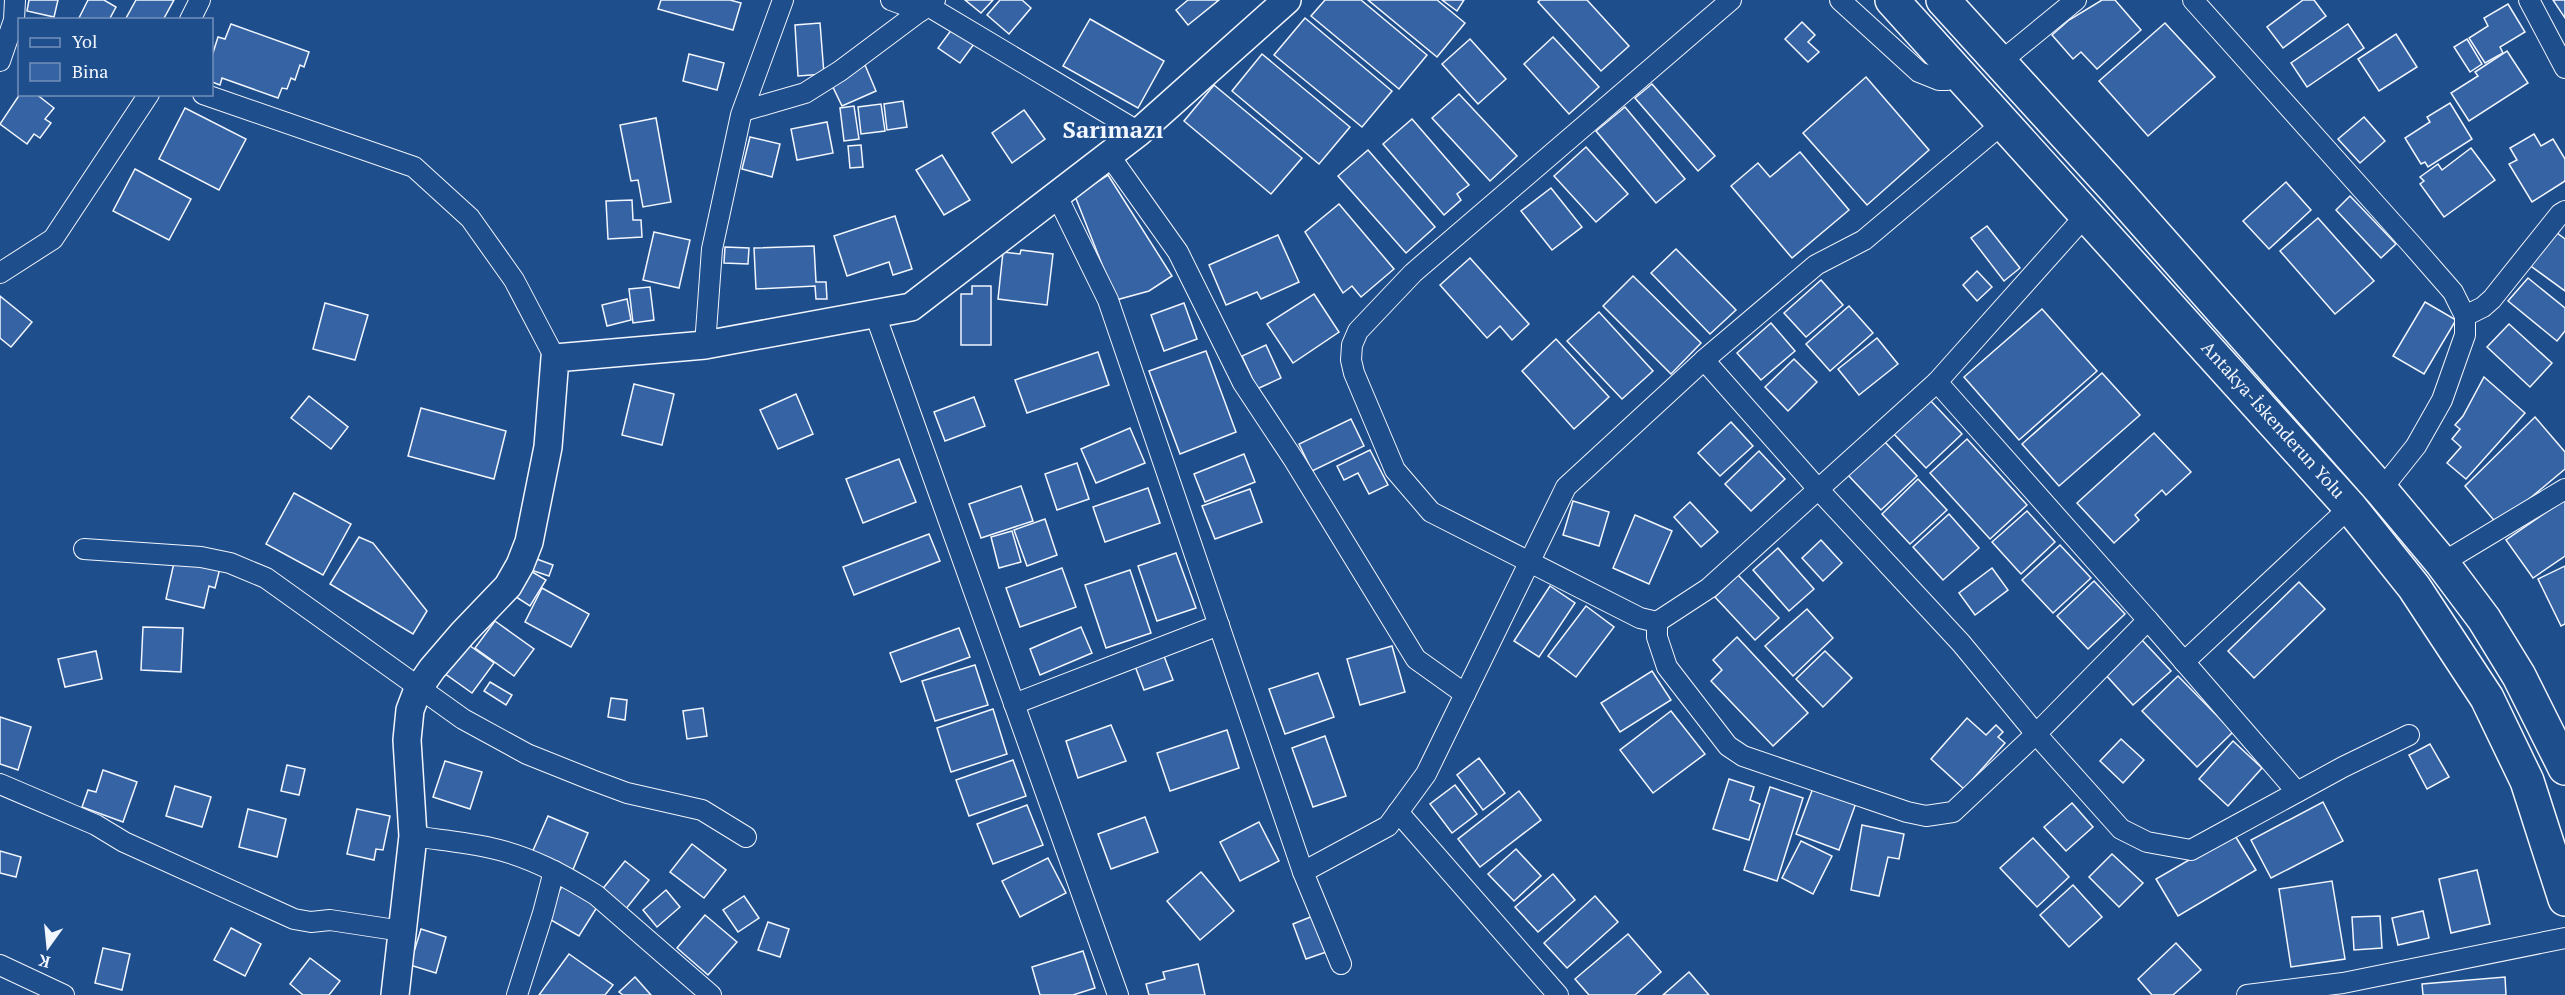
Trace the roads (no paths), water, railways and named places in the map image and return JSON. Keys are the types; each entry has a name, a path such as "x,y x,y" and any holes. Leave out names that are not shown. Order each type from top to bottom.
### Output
{"highway":[{"name":"Antakya-İskenderun Yolu","path":"1892,0 2350,507 2414,587 2487,698 2527,781 2565,899"},
{"name":"Antakya-İskenderun Yolu","path":"1942,0 2114,188 2381,490 2442,563 2484,619 2519,676 2565,768"}],"street":[{"path":"0,61 14,20 15,0"},
{"path":"191,18 200,0"},
{"path":"705,345 712,249 743,111 783,0"},
{"path":"891,0 928,6 1139,132"},
{"path":"555,358 705,345 911,307 1139,132 1287,0"},
{"path":"1731,0 1413,273 1358,331 1352,345 1351,360 1354,373 1395,470 1431,512 1640,618 1657,622 1709,588 1937,382 2086,215"},
{"path":"1840,0 1919,72 1939,80 1947,80 1958,75"},
{"path":"1999,63 2076,0"},
{"path":"2193,0 2453,292 2464,316 2465,335 2442,400 2416,446 2381,490"},
{"path":"2529,0 2565,68"},
{"path":"743,111 805,93 840,71 928,6"},
{"path":"0,273 53,239 148,96"},
{"path":"209,96 414,167 470,218 514,280 555,358 548,447 529,542 520,565 508,586 463,633 418,689 410,710 407,740 413,836 394,995"},
{"path":"1303,872 1388,826 1426,774 1566,487 1704,360 1816,265 1864,240 2002,124"},
{"path":"1109,154 1178,252 1243,383 1294,460 1416,659 1465,694"},
{"path":"1056,194 1108,300 1303,872 1341,964"},
{"path":"2464,316 2483,307 2492,299 2565,211"},
{"path":"875,314 1118,995"},
{"path":"1704,360 1818,489 1960,643 2036,734 2121,829 2147,842 2191,850 2297,792 2409,735"},
{"path":"1937,382 2297,792"},
{"path":"2442,563 2565,489"},
{"path":"2184,662 2350,507"},
{"path":"84,549 201,557 230,563 257,574 266,578 463,719 527,753 627,793 702,810 746,837"},
{"path":"1657,622 1657,637 1667,667 1728,746 1743,756 1907,812 1926,816 1953,812 2036,734 2148,620"},
{"path":"1014,704 1219,625"},
{"path":"0,784 96,825 124,842 294,919 311,922 330,920 402,931"},
{"path":"1398,812 1558,995"},
{"path":"413,836 491,848 522,856 554,871 596,895 711,995"},
{"path":"517,995 537,935 554,871"},
{"path":"2247,995 2344,989 2565,938"},
{"path":"0,965 64,995"}],"district":[{"name":"Sarımazı","path":"1113,130"}]}
